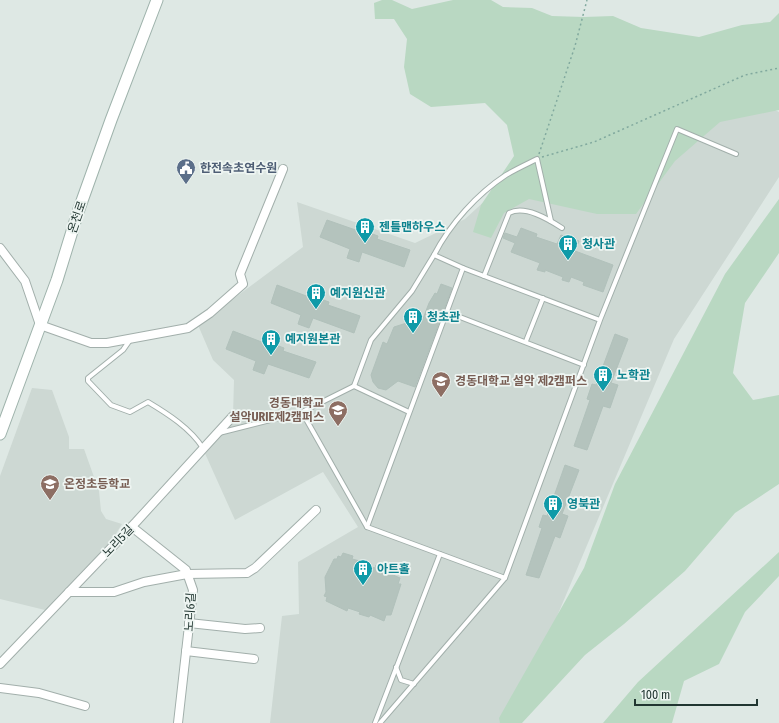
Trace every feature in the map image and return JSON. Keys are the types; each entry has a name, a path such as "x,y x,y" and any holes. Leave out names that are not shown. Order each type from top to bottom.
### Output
{"street":[{"name":"온천로","path":"0,434 40,325 81,205 156,0"},
{"path":"0,248 25,281 40,325 91,343 107,343 188,328 210,314 243,284 240,274 283,169"},
{"name":"노리5길","path":"0,664 132,527 233,416"},
{"path":"69,592 114,592 144,582 187,574 247,573 255,568 316,510"},
{"name":"노리6길","path":"132,527 186,570 193,590 178,723"},
{"path":"189,623 245,629 260,628"},
{"path":"186,651 254,659"},
{"path":"0,688 39,693 85,706"}],"lane":[{"path":"380,723 505,578 600,320 677,129 736,154"},
{"path":"217,433 302,412 354,386 371,340 412,291 443,239 475,202 507,174 537,159 551,221"},
{"path":"484,276 509,213 517,209 524,210 551,221 562,228"},
{"path":"434,255 463,268 600,320"},
{"path":"367,527 463,268"},
{"path":"526,341 543,298"},
{"path":"447,312 526,341 584,365"},
{"path":"132,338 122,350 88,378 88,381 111,405 130,412 148,402 173,418 196,438 203,449"},
{"path":"354,386 409,412"},
{"path":"302,412 367,527 505,578"},
{"path":"375,723 440,554"},
{"path":"396,668 401,680 414,684"}],"path":[{"path":"537,159 575,46 587,0"},
{"path":"537,159 546,155 594,142 744,75 779,68"}],"shaded area":[{"name":"경동대학교 설악 제2캠퍼스","path":"765,105 779,112 779,177 674,339 512,723 270,723 282,616 299,614 298,562 358,527 323,472 235,520 203,449 233,416 234,380 213,360 198,325 303,247 297,202 415,243 465,219 500,187"},
{"name":"온정초등학교","path":"32,388 52,390 69,437 69,449 84,449 99,491 101,511 106,519 122,524 112,540 45,610 0,599 0,476"}],"green space":[{"path":"382,0 392,0 412,9 453,0 491,0 503,7 532,8 552,16 613,16 641,28 699,37 742,25 770,22 779,13 779,110 720,122 675,161 636,214 597,214 529,199 504,213 491,238 473,232 481,205 514,156 507,125 485,103 431,107 410,94 404,67 407,39 394,19 375,19 374,3"},
{"path":"779,199 779,253 745,303 733,373 753,400 779,395 779,484 735,513 685,571 624,624 585,655 522,723 500,723 499,718 584,568 615,484 725,274"},
{"path":"779,552 779,576 745,612 719,664 684,681 672,723 603,723 638,682"}],"building":[{"name":"젠틀맨하우스","path":"327,220 367,234 367,232 378,236 377,239 410,250 404,267 362,252 359,262 347,258 350,249 320,237"},
{"name":"청사관","path":"521,228 537,234 536,237 557,244 561,235 579,241 575,251 613,265 603,292 583,285 584,282 571,277 569,282 562,280 563,277 545,270 545,272 537,270 540,263 511,252 515,243 503,238 505,233 517,237"},
{"name":"청초관","path":"441,284 452,288 415,387 398,381 386,390 378,388 373,382 371,375 383,342 387,344 394,327 413,321 421,324 429,303 435,293 437,294"},
{"name":"예지원신관","path":"277,285 317,300 318,298 329,302 328,305 360,316 354,333 313,318 309,328 298,324 301,315 271,303"},
{"name":"예지원본관","path":"233,331 272,346 273,344 284,348 283,351 316,362 309,378 268,364 264,374 253,370 256,361 226,349"},
{"name":"노학관","path":"615,334 628,339 611,383 618,385 610,408 603,406 587,450 574,446 590,400 587,399 592,384 596,385"},
{"name":"영북관","path":"565,465 579,470 562,514 568,516 560,538 555,536 539,578 526,575 542,528 539,527 543,515 547,516"},
{"name":"아트홀","path":"343,553 353,556 352,559 364,562 363,564 375,568 376,565 392,571 391,574 400,578 398,584 401,584 391,615 386,615 384,621 370,615 369,617 359,614 360,612 348,608 347,611 326,601 327,597 324,596 326,592 325,577 334,559 337,559 338,556 341,557"}],"place":[{"name":"한전속초연수원","path":"186,185"},
{"name":"젠틀맨하우스","path":"365,244"},
{"name":"청사관","path":"568,261"},
{"name":"예지원신관","path":"316,310"},
{"name":"청초관","path":"413,334"},
{"name":"예지원본관","path":"271,356"},
{"name":"노학관","path":"603,392"},
{"name":"경동대학교 설악 제2캠퍼스","path":"441,398"},
{"name":"경동대학교 설악URIE제2캠퍼스","path":"338,427"},
{"name":"온정초등학교","path":"50,501"},
{"name":"영북관","path":"553,521"},
{"name":"아트홀","path":"363,586"}]}
